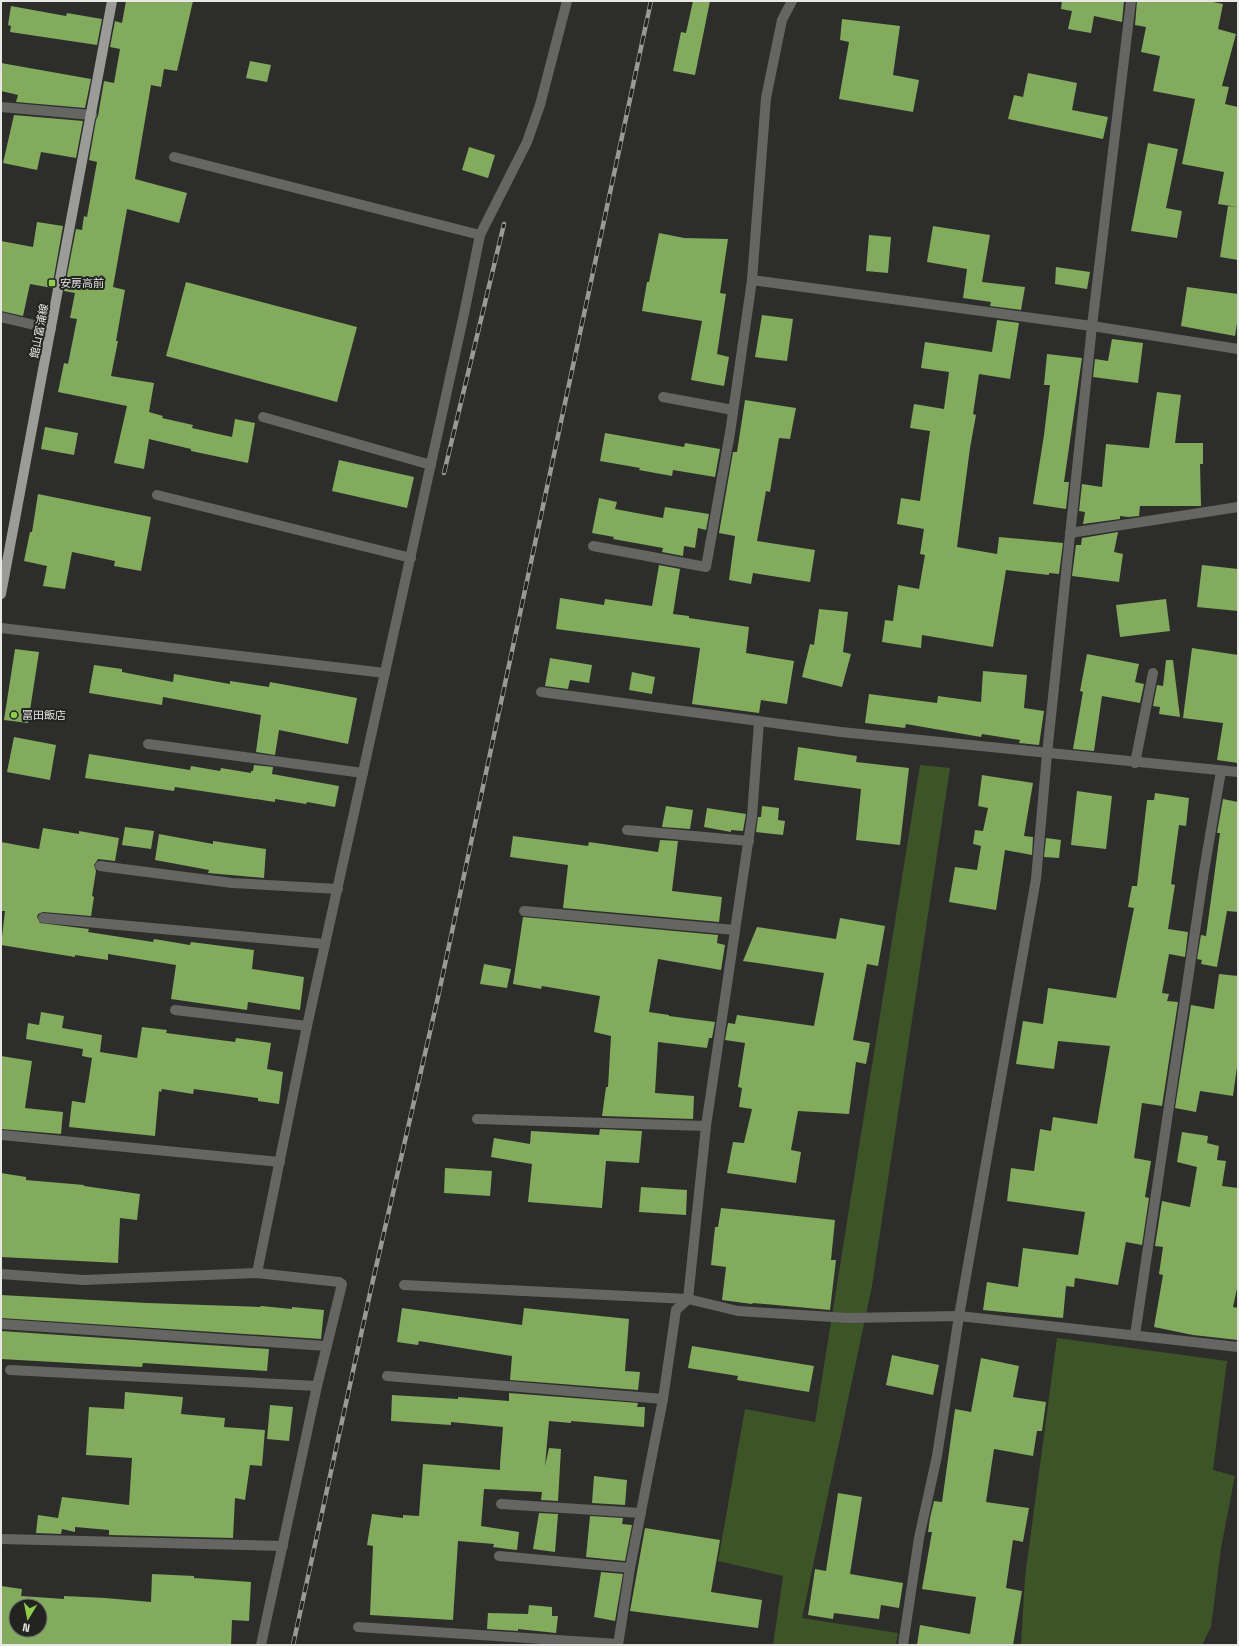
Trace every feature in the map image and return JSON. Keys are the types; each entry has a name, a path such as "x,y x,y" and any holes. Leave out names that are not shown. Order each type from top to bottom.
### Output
{"main road":[{"name":"館山富浦線","path":"1,594 92,115 112,1"}],"street":[{"path":"257,1274 307,1026 431,465 480,235 527,142 540,105 567,1"},
{"path":"593,546 706,566 733,410 752,280 766,98 782,20 792,1"},
{"path":"903,1645 919,1538 937,1456 959,1316 1036,879 1047,754 1092,326 1131,1"},
{"path":"1,107 92,115"},
{"path":"174,157 480,235"},
{"path":"752,280 1092,326 1238,348"},
{"path":"1,317 51,329"},
{"path":"663,397 733,410"},
{"path":"263,417 431,465"},
{"path":"157,495 410,558"},
{"path":"1070,533 1238,507"},
{"path":"1,628 385,673"},
{"path":"1135,763 1153,673"},
{"path":"541,692 841,732 1135,763 1238,772"},
{"path":"358,1627 618,1645 630,1568 662,1399 676,1310 688,1299 706,1126 749,841 759,722"},
{"path":"148,744 363,773"},
{"path":"1135,1336 1220,771"},
{"path":"627,830 749,841"},
{"path":"100,866 232,883 338,889"},
{"path":"524,911 735,930"},
{"path":"43,918 325,944"},
{"path":"175,1010 307,1026"},
{"path":"477,1119 706,1126"},
{"path":"2,1135 280,1162"},
{"path":"1,1274 84,1280 257,1274 339,1282 342,1284 317,1386 261,1645"},
{"path":"404,1285 688,1299 738,1311 848,1318 959,1316 1238,1347"},
{"path":"1,1324 327,1346"},
{"path":"10,1370 317,1386"},
{"path":"387,1376 662,1399"},
{"path":"501,1504 641,1513"},
{"path":"1,1540 283,1546"},
{"path":"499,1556 630,1568"}],"green space":[{"path":"920,765 950,768 872,1286 802,1618 898,1633 896,1645 773,1645 783,1576 718,1561 745,1409 815,1422"},
{"path":"1057,1338 1227,1361 1213,1470 1235,1476 1221,1548 1211,1627 1202,1645 1021,1645 1025,1577"}],"building":[{"path":"126,1 193,1 177,71 164,69 161,87 151,85 135,179 187,193 179,223 127,209 113,287 125,290 116,341 118,341 111,376 154,383 149,412 163,416 162,418 193,425 192,428 232,437 235,419 255,423 248,463 191,451 191,449 149,439 144,469 114,463 127,406 58,392 64,363 68,364 77,319 70,318 75,293 64,291 76,229 82,230 84,216 87,217 97,162 89,160 96,120 104,81 114,83 120,49 110,47 115,21 122,23"},
{"path":"693,1 710,1 695,75 673,71 681,32 686,33"},
{"path":"1062,1 1124,1 1122,22 1094,16 1091,33 1068,29 1072,11 1061,9"},
{"path":"1137,1 1208,1 1223,4 1218,29 1236,34 1222,86 1229,87 1225,104 1238,107 1238,207 1218,204 1224,172 1182,164 1195,99 1153,91 1160,56 1141,52 1146,27 1135,25"},
{"path":"11,6 66,16 67,13 102,19 97,45 10,32 11,26 8,25"},
{"path":"842,19 900,26 893,75 919,80 913,112 839,99 849,42 840,40"},
{"path":"250,61 271,65 267,82 246,78"},
{"path":"1,63 91,79 85,108 16,102 18,95 1,91"},
{"path":"1028,73 1077,83 1072,110 1108,117 1103,139 1008,119 1014,95 1023,97"},
{"path":"14,115 83,121 76,158 41,152 37,170 3,163"},
{"path":"1148,143 1178,149 1166,208 1182,211 1177,238 1131,231"},
{"path":"469,147 495,155 488,178 462,170"},
{"path":"1228,206 1238,207 1238,260 1220,257"},
{"path":"37,222 63,226 52,288 30,284 23,316 1,311 1,241 33,247"},
{"path":"933,226 990,235 982,282 1025,287 1021,310 990,306 991,302 963,298 967,269 927,262"},
{"path":"659,233 684,238 728,239 720,293 726,294 717,354 729,357 724,386 691,380 702,321 642,311 647,282 649,282"},
{"path":"869,235 891,237 888,273 866,271"},
{"path":"1056,267 1090,272 1087,289 1055,284"},
{"path":"186,282 357,327 337,402 166,356"},
{"path":"1187,287 1238,294 1238,317 1235,336 1181,326"},
{"path":"762,315 793,319 787,361 755,357"},
{"path":"997,320 1019,323 1010,379 979,374 973,414 976,415 970,448 957,547 997,554 999,537 1063,543 1059,574 1049,573 1049,575 1006,570 993,647 922,635 921,648 882,642 885,620 893,621 898,585 919,589 925,555 920,554 924,529 897,524 901,498 920,501 930,431 910,428 914,404 944,409 949,372 921,368 925,342 992,352"},
{"path":"1112,339 1143,343 1138,383 1093,377 1095,359 1108,361"},
{"path":"1047,354 1082,358 1064,482 1069,482 1066,509 1033,504 1050,385 1044,385"},
{"path":"1157,392 1181,395 1175,443 1203,443 1203,464 1200,464 1201,506 1140,506 1139,516 1120,516 1120,519 1083,524 1085,512 1079,511 1082,484 1102,487 1106,444 1149,448"},
{"path":"745,400 796,408 790,439 779,438 770,492 766,491 757,541 815,550 810,582 753,573 751,584 729,580 735,536 719,533 733,452 737,452"},
{"path":"45,427 78,433 74,455 41,449"},
{"path":"605,433 684,447 685,443 720,449 715,477 673,470 672,476 639,470 640,468 600,461"},
{"path":"339,460 414,477 407,508 332,491"},
{"path":"38,494 151,517 141,571 114,566 115,561 72,552 65,589 43,586 47,566 24,561 30,532 32,532"},
{"path":"599,498 617,502 615,509 663,518 665,507 709,514 706,530 698,528 695,548 684,546 683,556 662,552 663,548 613,539 614,537 592,533"},
{"path":"1118,532 1114,552 1123,554 1119,582 1072,576 1076,545 1081,545 1082,538"},
{"path":"659,565 680,569 673,614 689,616 689,618 749,627 746,653 794,661 787,704 761,700 759,713 692,704 700,648 556,629 560,598 604,605 605,599 652,606"},
{"path":"1202,565 1238,569 1238,611 1197,607"},
{"path":"1166,599 1170,631 1120,637 1116,605"},
{"path":"819,609 848,612 843,652 851,654 842,687 802,677 810,644 814,645"},
{"path":"1192,648 1238,655 1238,763 1217,760 1223,723 1183,718"},
{"path":"15,649 39,652 28,723 4,720"},
{"path":"1087,654 1139,664 1135,682 1144,684 1140,703 1102,696 1094,751 1073,749 1083,692 1080,691"},
{"path":"550,658 592,665 589,683 570,680 568,689 545,686"},
{"path":"1166,660 1173,660 1180,717 1159,714 1160,707 1153,706 1157,685 1163,686"},
{"path":"94,665 122,669 122,672 173,682 174,674 230,684 230,681 269,687 270,682 357,698 348,744 279,730 275,755 256,752 261,715 163,697 162,705 89,693"},
{"path":"983,671 1027,675 1024,708 1044,711 1039,745 1019,743 1020,740 982,734 981,737 906,724 905,728 865,723 869,694 937,703 938,696 981,702"},
{"path":"632,672 655,677 652,694 629,690"},
{"path":"14,737 56,745 50,780 7,772"},
{"path":"798,747 857,756 856,762 909,768 900,845 856,840 861,789 794,780"},
{"path":"89,754 190,770 191,766 220,771 221,768 251,773 254,765 273,767 272,774 339,786 335,807 307,802 306,804 275,799 275,802 175,787 174,791 85,778"},
{"path":"982,775 1033,783 1024,836 1033,837 1032,855 1005,850 996,910 949,902 955,867 977,870 981,846 973,844 975,830 983,831 988,808 978,806"},
{"path":"1077,791 1112,796 1106,849 1071,845"},
{"path":"1155,793 1189,798 1186,826 1179,825 1171,884 1175,885 1168,929 1188,932 1185,957 1169,954 1162,993 1169,994 1167,1001 1178,1002 1162,1106 1142,1103 1134,1158 1151,1161 1145,1197 1149,1198 1142,1245 1126,1242 1118,1285 1075,1278 1074,1287 1066,1286 1063,1318 983,1310 987,1282 1018,1287 1023,1248 1078,1255 1085,1212 1007,1201 1011,1168 1034,1171 1040,1129 1051,1131 1053,1117 1097,1124 1110,1046 1058,1041 1054,1069 1016,1064 1023,1021 1043,1024 1048,988 1116,998 1134,908 1128,907 1132,886 1137,886 1147,800 1154,800"},
{"path":"1223,799 1238,802 1238,912 1227,911 1217,967 1201,964 1202,960 1197,959 1201,935 1206,936 1220,833 1217,833"},
{"path":"666,806 693,810 690,829 662,827"},
{"path":"762,806 779,808 778,820 785,821 783,835 756,832 758,817 761,817"},
{"path":"707,808 746,814 743,831 731,830 731,832 704,827"},
{"path":"125,827 154,831 151,849 122,845"},
{"path":"43,828 79,834 79,831 119,838 115,861 98,859 94,865 96,871 92,896 94,897 91,916 43,912 38,914 37,917 40,923 89,929 88,932 153,942 154,939 190,945 191,942 254,950 252,969 304,977 300,1010 248,1002 247,1010 171,999 176,965 108,954 108,960 75,955 75,957 1,945 5,911 1,911 1,842 39,849"},
{"path":"159,834 213,844 213,841 266,849 264,878 208,873 209,870 155,860"},
{"path":"513,836 588,846 589,842 658,852 660,840 678,841 672,891 722,897 719,922 563,908 568,865 510,857"},
{"path":"1046,838 1061,840 1059,858 1044,857"},
{"path":"523,917 718,935 717,943 725,945 721,970 658,959 649,1012 715,1022 712,1038 709,1038 707,1048 658,1042 655,1093 694,1096 693,1119 602,1116 606,1087 608,1087 611,1036 594,1032 600,996 542,986 541,989 513,984"},
{"path":"840,918 885,926 878,966 867,964 853,1040 870,1043 866,1064 856,1062 849,1114 798,1111 791,1150 801,1152 796,1183 727,1173 733,1142 744,1143 752,1109 739,1107 742,1088 738,1087 745,1043 725,1040 728,1023 735,1024 737,1015 814,1026 824,973 743,961 757,927 836,939"},
{"path":"484,964 511,969 507,988 480,984"},
{"path":"1219,974 1238,976 1238,1060 1233,1096 1200,1091 1196,1112 1175,1108 1191,1005 1214,1009"},
{"path":"41,1012 64,1016 62,1028 102,1035 100,1052 137,1058 142,1027 167,1030 166,1033 235,1042 236,1038 271,1043 267,1069 283,1072 279,1104 258,1101 258,1098 194,1089 193,1094 162,1089 161,1092 159,1091 155,1136 69,1127 72,1101 85,1103 92,1058 82,1056 83,1049 26,1039 28,1023 39,1025"},
{"path":"1,1056 32,1061 25,1108 63,1112 61,1134 1,1129"},
{"path":"600,1129 642,1131 639,1163 606,1161 602,1208 528,1202 532,1164 491,1157 494,1138 530,1144 531,1131 599,1135"},
{"path":"1182,1132 1208,1136 1207,1143 1219,1146 1217,1160 1226,1161 1222,1186 1238,1188 1238,1284 1233,1307 1238,1308 1238,1340 1193,1335 1154,1327 1163,1275 1159,1274 1163,1247 1155,1246 1162,1201 1190,1207 1197,1167 1177,1162"},
{"path":"445,1168 492,1171 490,1196 444,1193"},
{"path":"1,1173 26,1177 26,1180 84,1185 140,1194 137,1220 120,1218 118,1263 1,1257"},
{"path":"641,1187 687,1190 686,1215 639,1212"},
{"path":"721,1208 835,1220 831,1260 836,1260 830,1310 752,1304 722,1300 726,1267 711,1265 715,1227 718,1227"},
{"path":"1,1295 147,1303 261,1306 292,1309 292,1307 324,1310 321,1339 1,1318"},
{"path":"402,1308 522,1325 524,1308 629,1319 625,1371 640,1372 638,1390 510,1380 512,1356 419,1341 418,1345 397,1342"},
{"path":"1,1331 269,1349 267,1371 143,1363 142,1367 1,1359"},
{"path":"692,1346 814,1366 809,1392 737,1380 738,1376 688,1368"},
{"path":"892,1355 939,1365 933,1395 886,1385"},
{"path":"981,1358 1019,1366 1013,1397 1046,1402 1042,1431 1037,1431 1033,1456 994,1449 986,1502 1029,1508 1023,1542 1013,1540 1006,1588 1022,1591 1013,1645 917,1645 920,1625 970,1634 976,1597 922,1589 932,1532 928,1532 930,1518 934,1501 942,1502 955,1409 971,1412"},
{"path":"125,1392 183,1397 181,1414 225,1418 224,1427 265,1430 262,1466 250,1465 245,1500 235,1498 233,1538 109,1535 109,1530 75,1527 75,1532 62,1529 61,1534 36,1533 38,1515 58,1518 62,1497 129,1505 132,1458 86,1455 89,1407 124,1409"},
{"path":"509,1393 638,1403 637,1407 645,1407 644,1427 571,1421 571,1423 549,1421 545,1466 549,1448 561,1449 558,1501 541,1500 542,1492 484,1489 481,1526 519,1532 517,1550 493,1547 494,1544 458,1541 453,1620 370,1615 373,1546 367,1545 372,1514 403,1518 403,1515 419,1516 423,1464 500,1470 503,1427 451,1422 451,1425 391,1421 392,1395 458,1399 458,1397 509,1401"},
{"path":"270,1405 293,1407 289,1441 267,1439"},
{"path":"594,1476 627,1480 625,1505 592,1503"},
{"path":"838,1493 862,1497 850,1574 903,1583 899,1608 881,1605 879,1619 834,1613 833,1619 808,1615 815,1569 826,1571"},
{"path":"539,1513 558,1514 555,1552 533,1549"},
{"path":"590,1516 623,1518 622,1524 632,1525 625,1561 586,1557"},
{"path":"645,1528 720,1540 711,1592 762,1600 758,1628 630,1611"},
{"path":"601,1572 623,1574 615,1621 594,1617"},
{"path":"152,1574 194,1576 194,1578 251,1582 249,1621 232,1620 231,1645 1,1645 1,1586 22,1589 21,1596 64,1599 64,1596 151,1602"},
{"path":"529,1605 552,1607 552,1616 558,1616 556,1633 518,1629 518,1631 487,1629 488,1613 528,1614"}],"railway":[{"path":"293,1645 371,1289 438,997 651,1"},
{"path":"444,473 504,224"}],"place":[{"name":"安房高前","path":"52,283"},
{"name":"冨田飯店","path":"14,715"}]}
